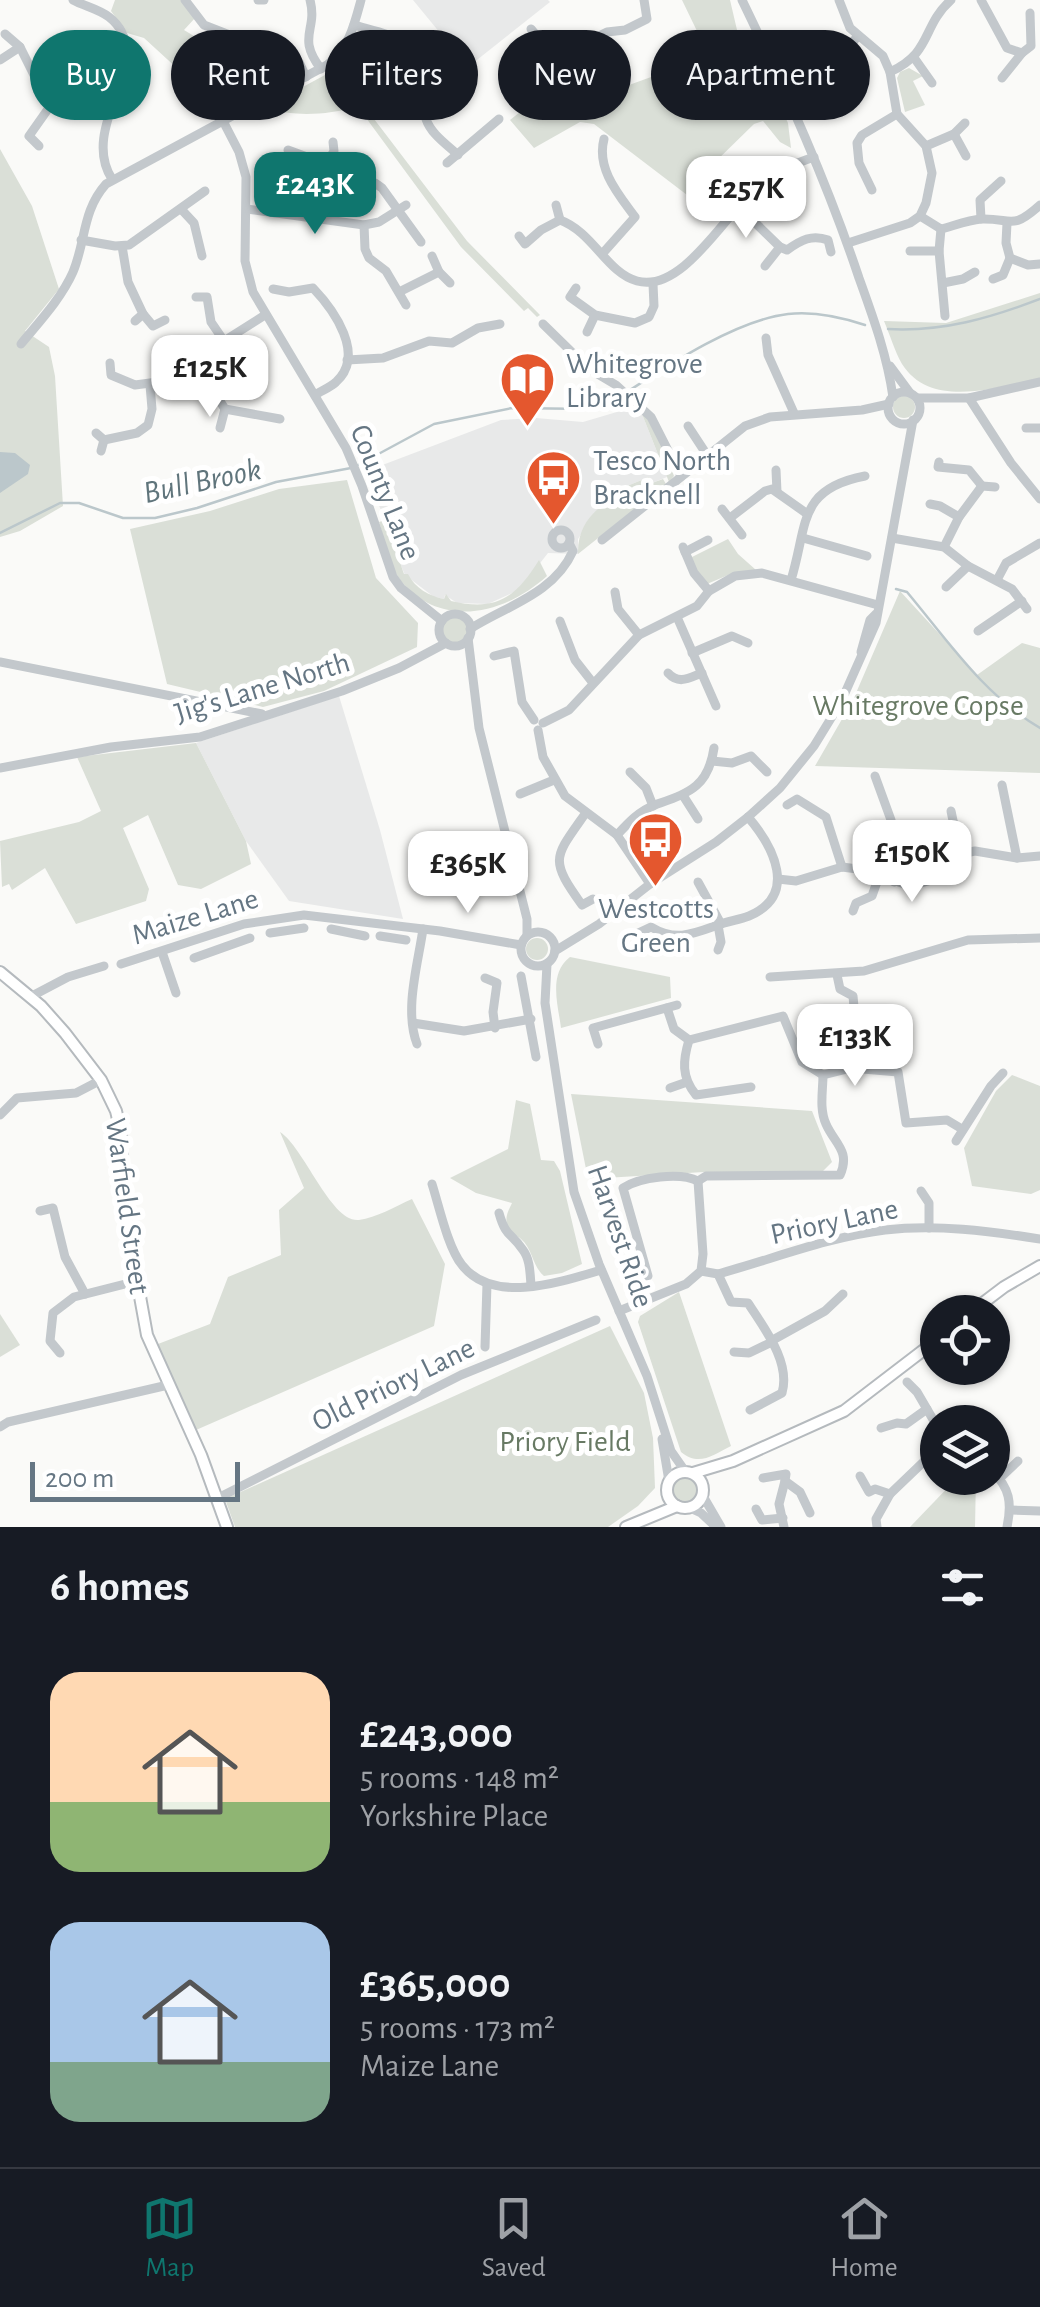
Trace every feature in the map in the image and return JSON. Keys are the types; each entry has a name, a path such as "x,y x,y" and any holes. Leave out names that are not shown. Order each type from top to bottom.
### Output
{"main road":[{"name":"Warfield Street","path":"0,972 30,996 66,1034 100,1080 116,1110 122,1132 123,1203 147,1336 201,1455 227,1527"},
{"path":"997,1295 1038,1269"},
{"path":"638,1520 668,1487 689,1472 733,1460 844,1412 920,1353"},
{"path":"626,1527 676,1506 690,1508 733,1460"},
{"path":"689,1472 703,1490"},
{"path":"668,1487 676,1506"}],"street":[{"path":"73,0 108,16 117,30"},
{"path":"185,0 204,25 299,62 306,77"},
{"path":"310,0 320,12 307,32 309,50 321,69"},
{"path":"21,344 74,270 93,198 112,179 321,69 345,48 361,0"},
{"path":"625,30 648,19 644,0"},
{"path":"742,0 814,157 848,244 888,364 890,400 906,456"},
{"path":"840,0 852,30"},
{"path":"890,72 915,58 942,8 951,0"},
{"path":"982,0 1007,48 1022,53"},
{"path":"1002,78 1031,46 1030,14"},
{"path":"354,25 404,41 412,48 425,73 426,120 434,133 458,154"},
{"path":"5,34 20,47 30,67"},
{"path":"0,60 20,47"},
{"path":"848,244 920,216 932,173 926,146 897,114 890,72 882,56 870,47"},
{"path":"915,58 932,82"},
{"path":"872,190 860,163 857,143 862,135 897,114"},
{"path":"39,120 26,137 40,146"},
{"path":"106,120 102,163 112,179"},
{"path":"447,163 498,120"},
{"name":"County Lane","path":"223,121 243,163 247,209 245,261 253,292 343,444 358,476 386,565 401,588 444,622"},
{"path":"926,146 954,134 966,123"},
{"path":"954,134 966,156"},
{"path":"603,253 635,217 606,170 604,140"},
{"path":"313,216 328,173 326,164 334,151 333,142"},
{"path":"288,150 326,164"},
{"path":"522,240 560,220 573,224 618,272 653,284 673,276 755,187 777,172 814,157"},
{"path":"981,219 980,200 1001,181"},
{"path":"374,183 402,207 421,242"},
{"path":"81,240 122,246 136,241 208,190"},
{"path":"920,216 941,229 981,219 1007,223 1021,221 1040,204"},
{"path":"556,205 560,220"},
{"path":"247,209 364,225 378,222 402,207"},
{"path":"739,207 780,247 788,250 805,238 818,237 828,240 832,252"},
{"path":"181,209 194,223 202,256"},
{"path":"992,279 1003,275 1010,258 1007,223"},
{"path":"364,225 369,258 386,271 406,305"},
{"path":"941,229 938,251 945,316"},
{"path":"122,246 139,317 153,326 165,320"},
{"path":"765,266 780,247"},
{"path":"910,252 938,251"},
{"path":"432,256 439,272 450,283"},
{"path":"1010,258 1028,265 1040,264"},
{"path":"399,292 439,272"},
{"path":"943,282 963,279 975,272"},
{"path":"273,290 314,288 320,278"},
{"path":"576,288 570,297 595,315 635,323 649,317 654,306 653,284"},
{"path":"314,288 336,316 348,360 338,382 315,395"},
{"path":"203,294 211,322 224,341"},
{"path":"587,332 595,315"},
{"path":"110,363 107,378 135,386 185,380 202,373 224,341 265,316"},
{"path":"348,360 383,358 430,341 452,343 478,328 500,324"},
{"path":"544,324 589,369 625,393 651,417 682,476"},
{"path":"766,338 768,356 794,413"},
{"path":"463,616 469,634 479,728 519,890 522,955 529,964 547,964 555,951 748,817 780,788 814,746 841,702 877,610 916,416 913,396 888,364"},
{"path":"202,373 225,409 220,428"},
{"path":"602,540 746,426 770,416 862,410 901,392 969,398 1040,382"},
{"path":"101,451 100,437 137,433 151,421 150,385"},
{"path":"969,398 1012,464 1040,498"},
{"path":"862,410 896,421 916,416 947,399"},
{"path":"225,409 281,422 282,405"},
{"path":"688,426 707,455"},
{"path":"1026,428 1040,428"},
{"path":"776,470 777,492 788,504 806,513"},
{"path":"944,470 968,470 982,486 995,487"},
{"path":"791,580 812,502 846,480 865,476"},
{"path":"944,547 958,517 982,486"},
{"path":"742,535 726,514 765,491 777,492"},
{"path":"933,502 958,517"},
{"path":"803,538 866,556"},
{"path":"892,538 944,547 968,566 1012,589 1025,605 978,631"},
{"path":"708,540 684,550 694,574 710,591"},
{"path":"997,580 1006,563 1040,543"},
{"path":"469,634 525,600 560,571 572,551 565,546"},
{"path":"946,587 968,566"},
{"path":"538,724 569,710 639,635 697,606 710,591 735,576 750,573 791,580 877,610"},
{"path":"614,592 618,610 639,635"},
{"path":"471,666 450,644 444,622 463,616 498,614"},
{"path":"677,617 716,706"},
{"path":"560,621 575,660 592,684"},
{"name":"Jig's Lane North","path":"415,658 444,622"},
{"name":"Jig's Lane North","path":"0,768 111,747 200,737 342,691 469,634"},
{"path":"692,653 732,636 748,643"},
{"path":"494,656 514,651 522,702 538,724 542,757 554,780 585,814 617,834 650,884"},
{"path":"0,662 265,714"},
{"path":"668,674 682,681 702,673"},
{"path":"617,834 632,818 653,806 684,797 706,774 714,748"},
{"path":"712,761 732,763 751,756 767,772"},
{"path":"630,772 646,788 653,806"},
{"path":"875,776 891,820 901,866 894,882"},
{"path":"520,794 554,780"},
{"path":"1002,785 1018,858"},
{"path":"684,797 698,820"},
{"path":"787,805 797,798 826,817 842,867"},
{"path":"950,810 960,854"},
{"path":"585,814 560,849 558,865 582,905 592,899"},
{"path":"634,935 651,927 666,936 683,937 762,908 773,895 778,879 772,851 748,817"},
{"path":"778,879 796,881 842,867 865,870 910,886 928,881 960,854 976,851 1018,858 1040,856"},
{"path":"853,912 856,903 872,896 879,876"},
{"path":"698,882 720,924 718,950"},
{"path":"519,890 555,951"},
{"path":"282,916 284,931"},
{"name":"Maize Lane","path":"121,964 282,916 349,918 524,940"},
{"path":"347,930 349,918"},
{"path":"393,924 385,937 406,940"},
{"path":"270,933 304,928"},
{"path":"331,929 365,936"},
{"path":"417,1044 412,1023 423,929"},
{"path":"225,930 231,944"},
{"path":"524,940 579,935"},
{"path":"194,958 250,938"},
{"path":"777,975 838,975 968,940 1040,938"},
{"path":"162,952 176,994"},
{"name":"Harvest Ride","path":"529,964 545,1003"},
{"name":"Harvest Ride","path":"547,964 545,1003 574,1192 647,1376 674,1457 689,1472"},
{"name":"Maize Lane","path":"30,996 68,977 104,966"},
{"path":"838,975 840,989 853,996 854,1007"},
{"path":"521,976 536,1057"},
{"path":"485,978 498,984 493,1012 495,1028"},
{"path":"598,1044 593,1028 672,1006 674,1029 690,1040 783,1016 802,1062 823,1075 851,1068 898,1072 906,1123 947,1120 962,1129"},
{"path":"412,1023 464,1032 531,1019"},
{"path":"690,1040 684,1060 688,1082 696,1094 751,1088"},
{"path":"956,1141 1003,1073"},
{"path":"648,1276 624,1188 632,1183 679,1176 698,1181 706,1176 840,1175 844,1169 843,1148 826,1124 823,1075"},
{"path":"0,1114 17,1098 76,1094 100,1080"},
{"path":"670,1088 688,1082"},
{"path":"619,1312 686,1284 701,1271 704,1254 698,1181"},
{"path":"432,1184 460,1264 487,1284 502,1288 549,1285 602,1270"},
{"path":"922,1191 928,1203 930,1228"},
{"path":"40,1211 54,1208 65,1258 84,1294"},
{"path":"499,1213 504,1232 527,1257 531,1285"},
{"name":"Priory Lane","path":"701,1271 718,1274 856,1236 930,1228 1040,1239"},
{"path":"718,1274 731,1302 748,1302 772,1342 785,1377 784,1388 777,1397 750,1410"},
{"path":"60,1353 50,1340 53,1312 74,1297 136,1281"},
{"path":"485,1347 487,1284"},
{"path":"734,1352 749,1353 772,1342 825,1310 843,1294"},
{"name":"Old Priory Lane","path":"216,1498 461,1376 596,1320"},
{"path":"907,1382 923,1405"},
{"path":"0,1427 168,1385"},
{"path":"881,1428 906,1424 920,1414"},
{"name":"Harvest Ride","path":"661,1420 668,1487"},
{"path":"1010,1466 1018,1461"},
{"path":"877,1527 876,1518 890,1494 920,1465"},
{"path":"756,1509 762,1520 784,1523 780,1504 786,1474 762,1478"},
{"path":"860,1476 869,1492 875,1488 890,1494"},
{"path":"784,1482 800,1492 810,1513"},
{"path":"703,1490 719,1527"},
{"path":"1007,1527 1008,1495"},
{"path":"690,1508 719,1527"},
{"path":"1010,1510 1040,1512"}],"shaded area":[{"path":"413,0 550,2 515,30 498,30 498,43 478,59 478,30 438,30"},
{"path":"627,409 642,414 667,477 652,483 649,477 603,502 578,539 578,554 548,553 519,590 488,604 457,603 445,595 444,599 434,597 405,575 392,545 390,534 395,532 389,528 364,472 501,420 583,422"},
{"path":"0,452 15,453 30,465 28,474 0,493"},
{"path":"339,696 403,919 289,901 246,841 196,743"}],"green space":[{"path":"115,0 182,0 195,18 184,30 171,30 171,63 151,44 151,30 125,30 111,11"},
{"path":"682,0 730,0 737,30 696,30"},
{"path":"909,68 923,76 913,81 925,105 905,112 897,78"},
{"path":"325,75 325,113 305,114 305,86"},
{"path":"651,77 651,120 787,120 791,148 780,142 763,121 754,124 709,168 691,198 594,124 580,122 534,148 510,120 631,120 631,84"},
{"path":"368,120 375,120 467,241 540,315 537,317 528,308 524,311 461,247"},
{"path":"0,149 32,206 59,289 25,331 49,347 55,376 63,506 20,531 0,537"},
{"path":"1040,293 1040,379 985,390 947,391 914,378 902,364 884,321 946,323"},
{"path":"900,396 908,396 915,407 908,418 900,418 893,411 893,403"},
{"path":"635,406 650,419 660,437 674,476 669,482 642,414 627,409"},
{"path":"649,477 652,483 663,479 666,484 578,554 581,532 592,515 628,491 627,486"},
{"path":"347,480 376,578 418,623 417,647 324,691 263,707 167,684 130,529 210,511 279,489"},
{"path":"385,520 396,532 390,534 404,574 433,596 444,599 446,594 451,601 467,604 493,603 522,584 539,560 547,576 512,600 493,607 454,611 435,606 417,596 397,575 379,522"},
{"path":"728,539 756,570 733,573 707,584 695,572 690,558"},
{"name":"Whitegrove Copse","path":"900,591 977,675 1022,643 1040,648 1040,773 815,766 853,700"},
{"path":"455,618 464,622 468,631 464,640 455,644 446,640 442,631 446,622"},
{"path":"196,743 246,841 251,864 201,889 178,885 148,815 123,828 149,889 146,901 76,924 45,868 12,890 9,884 2,887 0,841 79,822 101,811 77,757"},
{"path":"537,938 545,941 545,957 537,960 529,957 526,949 529,941"},
{"path":"570,957 670,977 671,998 561,1028 557,981"},
{"path":"1012,1075 1040,1086 1040,1190 1031,1194 972,1186 964,1148 996,1091"},
{"path":"571,1094 812,1111 832,1162 822,1172 704,1172 588,1179"},
{"path":"516,1100 530,1104 541,1160 554,1161 560,1171 582,1264 562,1273 544,1276 525,1243 511,1233 506,1218 512,1203 476,1193 450,1178 508,1149"},
{"path":"280,1132 299,1152 338,1210 349,1218 372,1217 412,1199 445,1264 434,1326 196,1430 158,1344 210,1324 228,1277 281,1255 279,1210 304,1188"},
{"path":"679,1292 731,1446 700,1459 681,1452 638,1322 640,1316"},
{"path":"0,1314 20,1345 0,1357"},
{"name":"Priory Field","path":"610,1326 644,1393 653,1438 655,1488 608,1527 235,1527 225,1499"},
{"path":"686,1476 695,1480 699,1489 695,1498 686,1502 677,1498 673,1489 677,1480"},
{"path":"941,1495 976,1495 975,1527 910,1527"}],"waterway":[{"name":"Bull Brook","path":"888,329 966,322 1040,299"},
{"name":"Bull Brook","path":"627,392 704,345 768,318 808,313 865,325"},
{"name":"Bull Brook","path":"358,465 434,424 512,408 588,409 620,396"},
{"name":"Bull Brook","path":"0,533 60,503 79,503 123,518 155,518 276,482 351,468"},
{"path":"896,589 907,592 1001,700 1040,728"}],"place":[{"name":"Whitegrove Library","path":"527,429"},
{"name":"Tesco North Bracknell","path":"554,526"},
{"name":"Westcotts Green","path":"656,889"}]}
